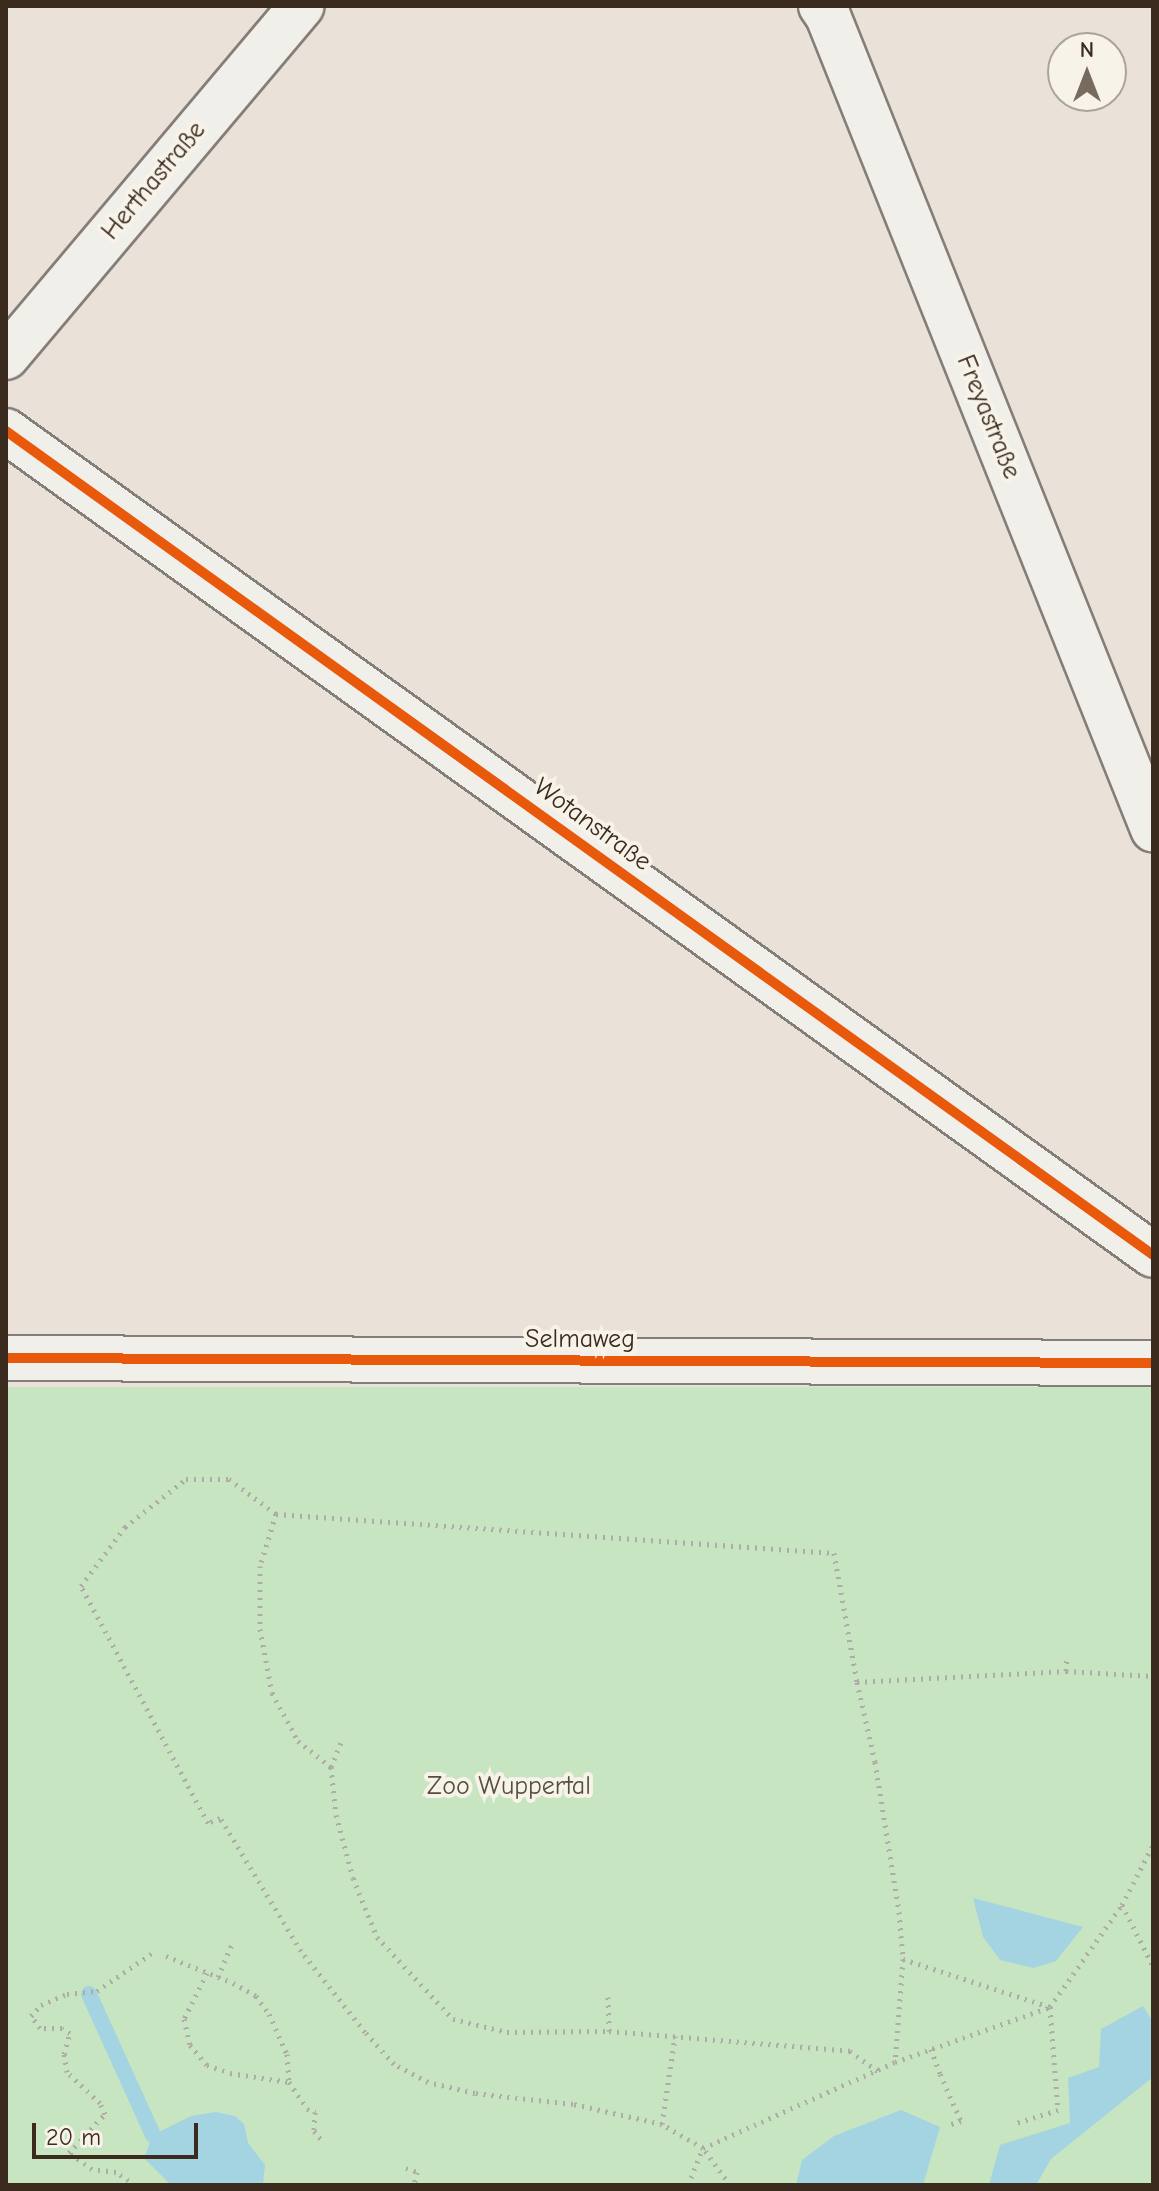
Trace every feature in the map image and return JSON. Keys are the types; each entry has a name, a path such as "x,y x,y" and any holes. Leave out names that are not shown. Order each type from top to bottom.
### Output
{"street":[{"name":"Herthastraße","path":"6,357 302,6"},
{"name":"Freyastraße","path":"821,6 828,16 1153,829"},
{"name":"Wotanstraße","path":"6,431 1153,1255"},
{"name":"Selmaweg","path":"6,1358 1153,1363"}],"path":[{"path":"730,2185 703,2148 662,2124 573,2104 475,2093 428,2082 394,2064 301,1951 220,1818 208,1823 81,1586 125,1527 186,1479 229,1479 276,1514 834,1553 875,1762 899,1912 903,1959 895,2062"},
{"path":"276,1514 260,1566 260,1629 272,1693 298,1741 331,1767"},
{"path":"1066,1671 1067,1656"},
{"path":"857,1682 1066,1671 1153,1676"},
{"path":"343,1738 331,1767 336,1815 353,1878 377,1937 453,2019 507,2032 609,2031 850,2051 879,2072"},
{"path":"688,2185 703,2148 879,2072 895,2062 1050,2007 1122,1905 1153,1845"},
{"path":"1122,1905 1153,1966"},
{"path":"218,1977 233,1942"},
{"path":"135,2185 116,2172 92,2169 69,2153 105,2114 100,2103 67,2072 64,2054 70,2033 62,2028 40,2028 31,2016 41,2005 67,1994 97,1991 152,1953"},
{"path":"166,1956 256,1996 269,2014 287,2054 289,2082 307,2109 315,2112 314,2131 324,2143"},
{"path":"903,1959 1050,2007"},
{"path":"207,1973 184,2019 190,2045 207,2065 230,2073 289,2082"},
{"path":"608,1997 609,2031"},
{"path":"1016,2123 1058,2110 1050,2007"},
{"path":"662,2124 675,2036"},
{"path":"931,2049 961,2121 948,2125"},
{"path":"406,2168 417,2172 414,2185"}],"green space":[{"name":"Zoo Wuppertal","path":"6,1387 1153,1387 1153,2185 6,2185"}],"water":[{"path":"973,1898 1083,1927 1056,1961 1034,1968 1000,1960 983,1937"},
{"path":"1143,2006 1153,2022 1153,2077 1051,2159 1036,2185 989,2185 1000,2145 1070,2123 1068,2078 1099,2067 1101,2029"},
{"path":"901,2110 940,2127 923,2185 796,2185 802,2160 834,2136"},
{"path":"216,2112 235,2116 244,2124 248,2143 265,2165 263,2185 171,2185 144,2158 153,2135 191,2116"}],"waterway":[{"path":"89,1994 153,2135"}],"cycle path":[{"path":"6,431 1153,1255"},
{"path":"6,1358 1153,1363"}]}
